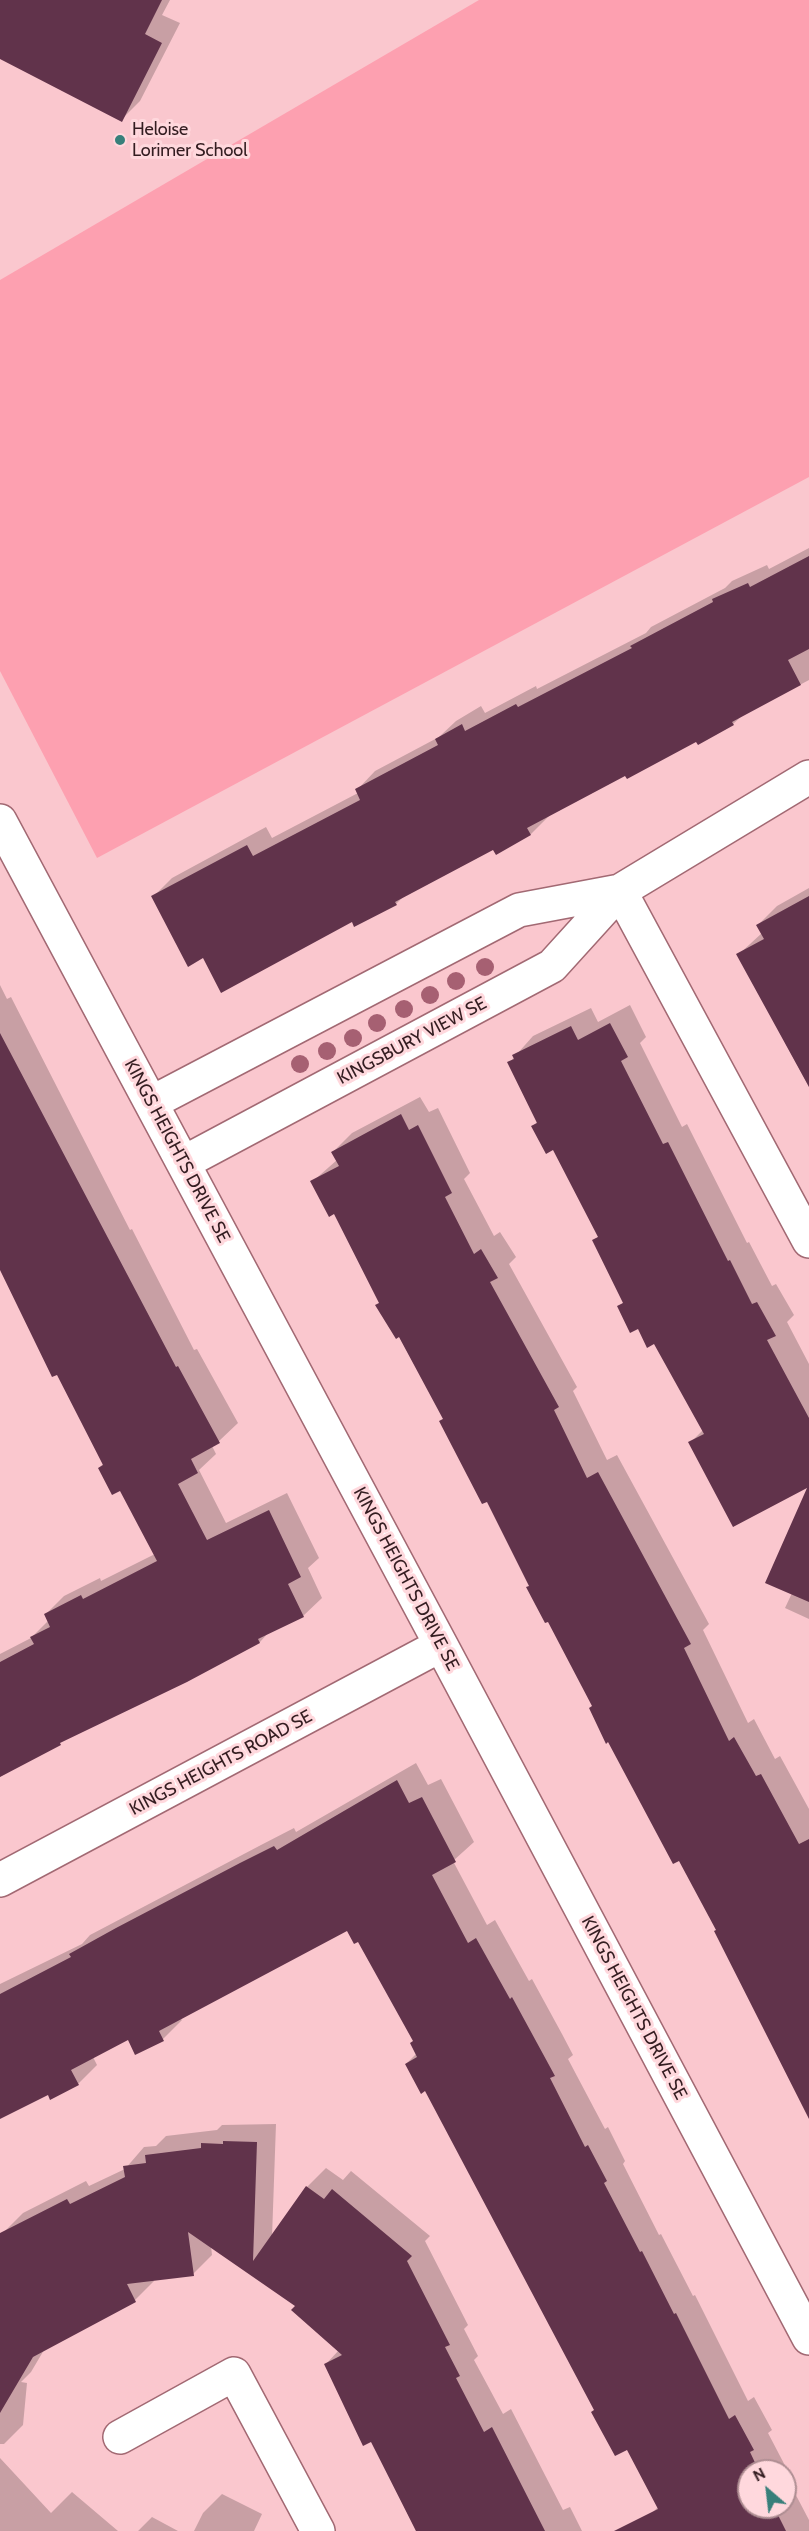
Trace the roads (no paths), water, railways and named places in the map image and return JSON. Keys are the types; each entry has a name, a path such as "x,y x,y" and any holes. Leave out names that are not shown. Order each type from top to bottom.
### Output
{"street":[{"name":"KINGSBURY VIEW SE","path":"183,1163 552,966 620,891 809,777"},
{"name":"KINGS HEIGHTS DRIVE SE","path":"0,821 809,2338"},
{"name":"KINGSBURY VIEW SE","path":"151,1103 519,910 620,891"},
{"path":"620,891 809,1240"},
{"name":"KINGS HEIGHTS ROAD SE","path":"0,1880 441,1645"},
{"path":"120,2437 234,2374 318,2531"}],"place":[{"name":"Heloise Lorimer School","path":"120,140"}]}
